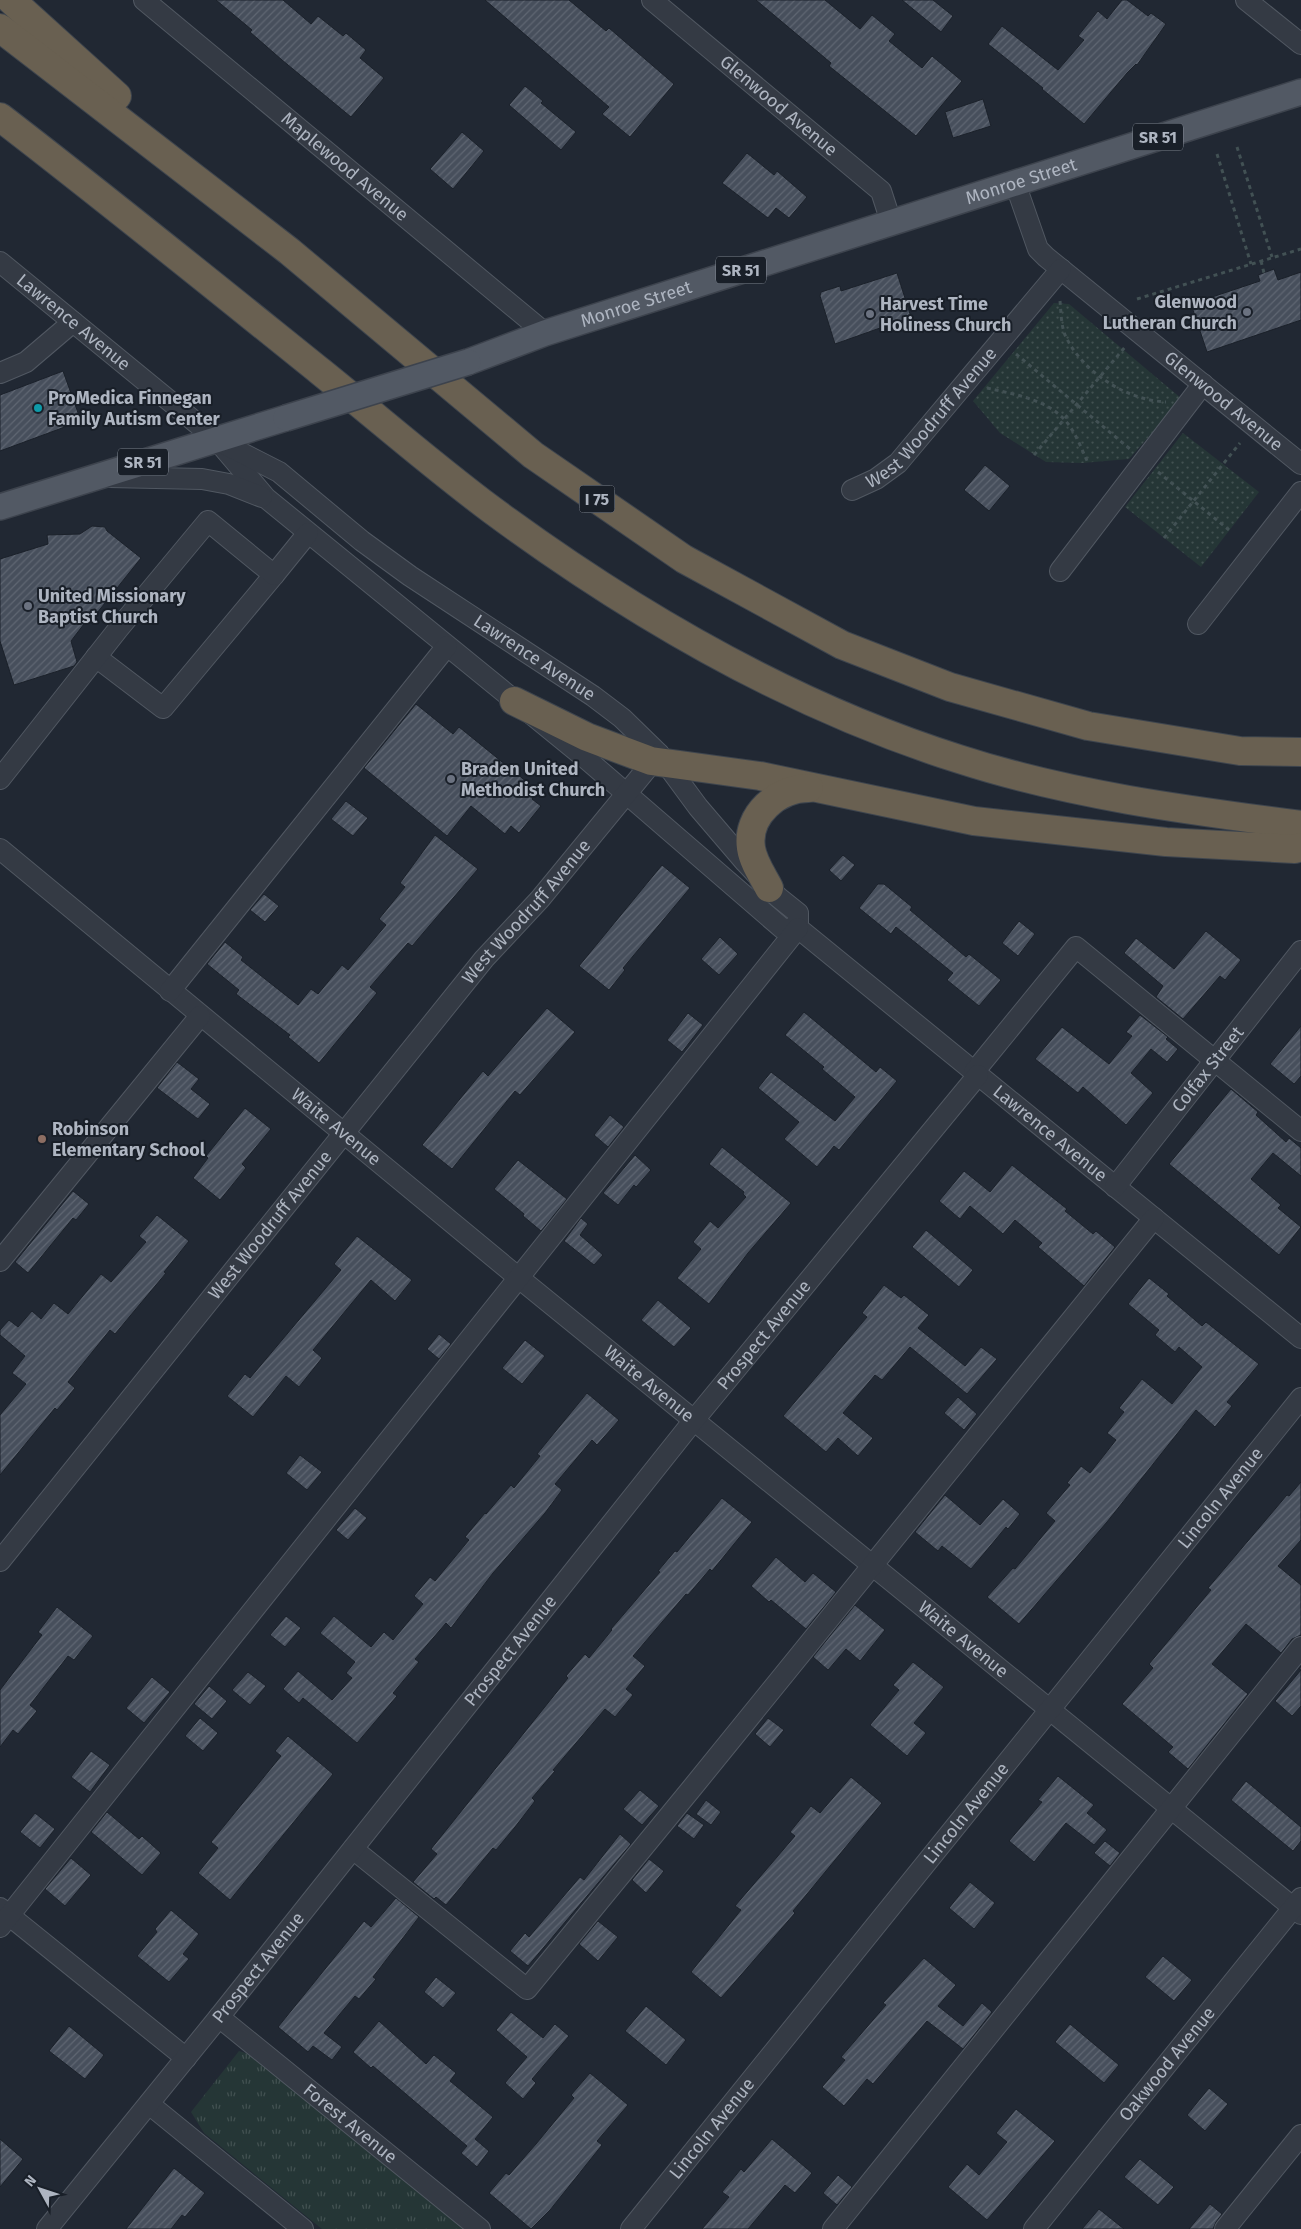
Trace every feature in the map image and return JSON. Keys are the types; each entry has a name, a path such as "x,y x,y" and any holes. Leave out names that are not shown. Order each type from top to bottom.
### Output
{"highway":[{"path":"11,0 289,251"},
{"name":"I 75","path":"0,28 289,251 533,455 684,559 842,645 950,687 1088,726 1240,751 1301,752"},
{"path":"0,117 88,185 491,509 572,566 650,616 740,667 809,700 887,733 960,760 1114,798 1164,807 1301,825"},
{"path":"514,701 596,741 660,760 760,776 974,820 1166,842 1295,849 1301,847"},
{"path":"770,888 756,864 751,848 751,834 757,818 766,805 782,793 801,788 821,788"}],"main road":[{"name":"Monroe Street","path":"0,507 468,362 545,333 1301,92"}],"street":[{"name":"Maplewood Avenue","path":"144,0 545,333"},
{"name":"Glenwood Avenue","path":"652,0 881,191 891,222"},
{"path":"1246,0 1301,44"},
{"name":"Glenwood Avenue","path":"1015,183 1038,248 1061,269 1301,464"},
{"name":"Lawrence Avenue","path":"0,262 216,439 266,498 627,794 783,929 798,928 1301,1338"},
{"name":"West Woodruff Avenue","path":"852,490 876,479 898,463 1061,269"},
{"path":"1,371 26,362 72,322"},
{"path":"1060,571 1203,384"},
{"name":"Lawrence Avenue","path":"216,439 279,472 362,541 410,576 607,705 660,760 698,807 770,888 798,913 798,928"},
{"path":"95,477 212,480 229,484 266,498"},
{"path":"1198,624 1301,492"},
{"path":"0,780 96,657 208,521 274,575"},
{"path":"96,657 163,708 308,533"},
{"path":"170,990 447,646"},
{"name":"West Woodruff Avenue","path":"0,1561 484,959 540,899 627,794 660,760"},
{"name":"Waite Avenue","path":"0,849 519,1278 1172,1809 1298,1907"},
{"path":"186,2058 3,1917 519,1278 798,928"},
{"name":"Prospect Avenue","path":"47,2229 220,2017 694,1420 976,1074 1076,947 1215,1061"},
{"name":"Colfax Street","path":"1115,1187 1301,950"},
{"path":"0,1261 200,1016"},
{"path":"1215,1061 1301,1131"},
{"path":"353,1849 527,1989 1154,1218"},
{"name":"Lincoln Avenue","path":"631,2229 1301,1398"},
{"path":"833,2229 1301,1648"},
{"name":"Oakwood Avenue","path":"1034,2229 1298,1907"},
{"name":"Forest Avenue","path":"220,2017 480,2229"},
{"path":"149,2104 303,2229"},
{"path":"1225,2229 1301,2135"}],"path":[{"path":"1236,147 1272,257"},
{"path":"1217,154 1251,264"},
{"path":"1137,299 1301,249"},
{"path":"1261,261 1264,273"},
{"path":"1060,300 1065,334 1080,356 1100,377 1128,394 1150,401 1174,402 1186,407"},
{"path":"1000,342 1229,530"},
{"path":"1034,455 1125,347"},
{"path":"981,386 1021,396 1052,409 1065,419 1088,463"},
{"path":"1164,538 1240,442"}],"green space":[{"path":"1054,303 1069,304 1182,399 1129,459 1082,463 1046,462 1000,433 973,401"},
{"path":"1183,433 1259,492 1201,567 1125,507"},
{"path":"239,2051 258,2057 467,2229 322,2229 204,2133 191,2112"}],"building":[{"path":"216,0 283,0 311,24 318,16 343,36 346,33 366,50 360,58 384,78 351,117 282,60 250,32 252,30"},
{"path":"485,0 569,0 606,31 609,28 674,84 630,137 602,114 609,107"},
{"path":"756,0 825,0 860,29 872,15 895,34 889,41 922,68 932,56 962,81 916,136 829,66 831,63"},
{"path":"902,0 933,0 953,16 941,32"},
{"path":"1122,0 1127,0 1148,16 1151,13 1166,24 1137,65 1127,73 1084,124 988,44 1002,26 1058,70 1084,40 1078,36 1098,11 1107,19"},
{"path":"525,86 543,101 541,103 576,132 561,150 509,105"},
{"path":"983,99 991,126 953,138 945,112"},
{"path":"462,132 484,151 453,189 430,169"},
{"path":"747,153 774,175 777,171 807,197 789,218 776,208 768,218 722,183"},
{"name":"Glenwood Lutheran Church","path":"1274,269 1278,280 1301,272 1301,320 1207,352 1191,304 1260,281 1258,275"},
{"path":"897,273 911,317 835,344 820,296 821,292 840,286 841,291"},
{"name":"ProMedica Finnegan Family Autism Center","path":"63,371 81,421 0,451 0,395"},
{"path":"985,465 1010,486 989,511 964,490"},
{"name":"United Missionary Baptist Church","path":"92,526 105,527 107,531 141,558 97,613 94,611 71,641 77,662 74,666 14,685 0,641 0,559 48,544 47,535 80,534"},
{"name":"Braden United Methodist Church","path":"416,704 453,734 459,727 538,791 532,799 541,806 519,833 511,826 505,834 471,806 447,836 364,768"},
{"path":"346,801 368,818 353,836 331,819"},
{"path":"435,835 478,869 412,946 408,943 370,987 377,993 319,1063 288,1037 290,1035 236,994 239,990 207,964 225,942 243,957 241,960 298,1005 311,989 318,994 342,965 348,970 386,925 379,919 405,887 400,883"},
{"path":"843,855 855,865 841,881 829,870"},
{"path":"662,865 690,888 623,968 625,970 609,990 579,966"},
{"path":"878,884 884,884 912,907 910,910 966,957 969,954 1001,980 979,1006 947,980 953,973 896,927 891,934 859,908"},
{"path":"264,894 279,906 265,922 250,910"},
{"path":"1019,921 1035,934 1018,956 1002,943"},
{"path":"1206,931 1241,960 1225,980 1220,976 1183,1019 1156,997 1163,986 1124,953 1136,938 1174,969"},
{"path":"720,937 738,954 719,975 701,959"},
{"path":"547,1008 575,1032 520,1095 515,1091 452,1169 422,1145 483,1071 488,1076"},
{"path":"804,1012 876,1072 880,1067 897,1081 839,1150 834,1146 817,1167 784,1139 799,1122 758,1088 771,1072 835,1121 855,1097 822,1069 824,1067 785,1035"},
{"path":"688,1013 703,1025 682,1052 667,1040"},
{"path":"1140,1015 1168,1037 1166,1039 1178,1049 1167,1062 1151,1049 1131,1073 1153,1093 1126,1125 1083,1087 1078,1093 1035,1059 1062,1027 1109,1064 1132,1036 1126,1032"},
{"path":"1301,1026 1301,1076 1294,1084 1270,1064"},
{"path":"177,1062 199,1079 191,1089 210,1104 198,1119 157,1088"},
{"path":"1231,1089 1258,1112 1256,1115 1286,1142 1289,1138 1301,1148 1301,1176 1273,1153 1251,1179 1281,1205 1278,1208 1301,1227 1279,1255 1169,1164"},
{"path":"245,1108 271,1129 242,1164 246,1168 220,1200 193,1178 208,1158 206,1156"},
{"path":"610,1115 624,1127 608,1147 594,1135"},
{"path":"722,1147 791,1203 748,1253 709,1304 677,1278 701,1249 693,1242 710,1221 718,1228 746,1197 743,1194 744,1192 709,1164"},
{"path":"635,1155 651,1170 636,1187 634,1185 618,1205 603,1193"},
{"path":"518,1160 567,1199 541,1231 494,1189"},
{"path":"1012,1165 1067,1209 1065,1211 1093,1234 1096,1231 1115,1247 1084,1286 1038,1247 1042,1243 1015,1220 1003,1234 970,1206 960,1219 939,1201 964,1171 990,1192"},
{"path":"73,1191 89,1204 76,1220 73,1218 28,1273 15,1262"},
{"path":"157,1215 189,1241 164,1272 166,1273 115,1334 110,1330 68,1382 75,1388 57,1410 55,1408 0,1475 0,1415 26,1384 12,1373 25,1356 0,1335 0,1330 9,1320 18,1327 32,1311 41,1319 54,1303 68,1314 101,1274 111,1282 146,1242 139,1236"},
{"path":"581,1218 588,1224 580,1235 603,1255 594,1265 564,1241"},
{"path":"926,1230 973,1270 959,1287 912,1247"},
{"path":"357,1236 412,1280 395,1301 371,1280 313,1350 322,1358 299,1387 286,1376 253,1417 227,1396 245,1374 250,1378 341,1270 334,1264"},
{"path":"1149,1278 1169,1294 1167,1296 1202,1326 1206,1322 1259,1364 1227,1402 1232,1406 1215,1427 1196,1410 1107,1522 1019,1624 987,1597 1013,1568 1015,1569 1055,1521 1046,1513 1070,1485 1067,1483 1081,1466 1090,1473 1116,1440 1107,1433 1124,1412 1119,1408 1142,1379 1172,1404 1202,1367 1179,1347 1175,1352 1155,1335 1159,1330 1128,1304"},
{"path":"884,1285 901,1298 904,1295 929,1315 918,1328 965,1366 981,1347 997,1359 967,1394 910,1347 882,1380 875,1375 843,1413 873,1438 858,1456 838,1438 826,1452 783,1416 867,1317 862,1313"},
{"path":"658,1300 691,1328 674,1347 641,1320"},
{"path":"439,1334 451,1344 439,1359 427,1349"},
{"path":"525,1340 545,1356 522,1384 502,1368"},
{"path":"587,1393 619,1420 597,1445 592,1440 555,1484 562,1490 545,1513 493,1573 451,1628 446,1623 415,1659 419,1662 393,1693 397,1696 357,1743 303,1698 299,1703 283,1689 298,1671 332,1700 352,1678 346,1673 355,1662 320,1633 334,1616 371,1647 384,1632 393,1640 423,1604 414,1596 430,1577 435,1581 469,1540 465,1537 511,1485 514,1488 540,1456 537,1454"},
{"path":"958,1397 977,1414 964,1430 944,1413"},
{"path":"300,1455 322,1472 307,1490 286,1473"},
{"path":"1301,1482 1301,1540 1278,1566 1301,1585 1301,1635 1292,1639 1281,1653 1246,1624 1212,1664 1248,1694 1188,1769 1168,1752 1173,1747 1122,1704 1153,1668 1149,1664 1211,1590 1208,1588 1287,1495 1289,1496"},
{"path":"945,1495 980,1525 1003,1499 1020,1514 1008,1529 1006,1527 971,1569 942,1546 938,1551 915,1532"},
{"path":"722,1498 752,1522 712,1571 710,1569 688,1595 686,1594 633,1656 645,1666 626,1689 633,1695 615,1717 605,1709 553,1770 555,1771 532,1798 535,1801 515,1827 496,1850 493,1848 446,1905 436,1897 434,1899 413,1882 437,1854 431,1849 568,1678 566,1676 585,1654 589,1658 660,1572 658,1571 675,1551 677,1552"},
{"path":"355,1508 367,1518 348,1540 336,1530"},
{"path":"776,1557 805,1582 813,1573 836,1592 806,1629 771,1600 769,1602 751,1586"},
{"path":"855,1605 885,1630 860,1661 846,1649 828,1670 813,1657"},
{"path":"57,1607 93,1636 74,1660 68,1656 30,1705 37,1711 18,1734 13,1730 0,1747 0,1690 42,1635 38,1632"},
{"path":"286,1616 301,1628 285,1647 270,1635"},
{"path":"913,1662 944,1687 914,1723 926,1733 907,1756 870,1725 899,1690 893,1685"},
{"path":"1301,1670 1301,1706 1292,1716 1275,1701"},
{"path":"248,1672 266,1686 250,1705 232,1690"},
{"path":"152,1677 170,1692 144,1723 126,1708"},
{"path":"209,1686 227,1701 212,1719 194,1704"},
{"path":"200,1718 218,1733 203,1751 185,1736"},
{"path":"768,1718 784,1730 770,1747 755,1734"},
{"path":"288,1736 333,1774 230,1900 198,1873 218,1848 211,1842 281,1756 275,1751"},
{"path":"91,1751 110,1765 90,1792 71,1777"},
{"path":"1058,1776 1094,1805 1087,1813 1107,1830 1094,1845 1066,1823 1034,1862 1009,1841 1042,1802 1038,1800"},
{"path":"851,1777 882,1803 793,1911 795,1913 721,1998 691,1972 741,1910 735,1906 795,1836 790,1832 811,1806 820,1813"},
{"path":"1246,1781 1301,1827 1301,1841 1293,1851 1231,1800"},
{"path":"640,1790 659,1806 642,1825 623,1809"},
{"path":"706,1800 721,1812 711,1825 696,1814"},
{"path":"107,1812 139,1839 142,1836 161,1853 142,1875 91,1832"},
{"path":"35,1813 55,1829 40,1848 20,1832"},
{"path":"687,1813 704,1825 694,1839 677,1826"},
{"path":"620,1834 631,1844 528,1966 510,1951 525,1933 529,1937 580,1877 584,1880"},
{"path":"1105,1841 1120,1853 1110,1866 1094,1853"},
{"path":"71,1858 91,1875 65,1906 45,1889"},
{"path":"649,1859 664,1871 646,1893 632,1880"},
{"path":"970,1882 995,1903 974,1929 949,1908"},
{"path":"396,1898 419,1917 373,1977 376,1979 359,1999 355,1996 324,2033 342,2047 332,2060 313,2046 308,2052 278,2027 364,1921 371,1927"},
{"path":"171,1910 199,1934 183,1954 189,1959 169,1982 137,1956 157,1932 155,1929"},
{"path":"598,1921 618,1937 598,1961 579,1944"},
{"path":"1163,1956 1192,1980 1174,2001 1145,1977"},
{"path":"924,1958 956,1985 938,2006 963,2026 982,2003 992,2012 963,2049 927,2021 873,2084 867,2079 844,2106 822,2087 845,2060 841,2057 886,2005 883,2003"},
{"path":"436,1977 456,1993 443,2008 424,1992"},
{"path":"646,2006 686,2040 666,2065 625,2031"},
{"path":"511,2012 543,2038 555,2024 569,2036 532,2079 536,2083 523,2099 505,2083 527,2057 496,2030"},
{"path":"379,2021 426,2064 434,2055 456,2073 450,2081 493,2117 475,2139 489,2151 477,2167 461,2153 467,2146 373,2066 371,2068 353,2052"},
{"path":"1070,2024 1119,2065 1104,2083 1055,2042"},
{"path":"69,2026 104,2055 85,2079 49,2051"},
{"path":"590,2073 628,2105 597,2141 602,2145 550,2210 531,2229 489,2193 506,2173 509,2175 536,2144 574,2098 571,2095"},
{"path":"1209,2088 1228,2104 1205,2131 1187,2115"},
{"path":"1016,2109 1055,2141 987,2220 948,2187 967,2164 979,2175 1007,2142 996,2133"},
{"path":"0,2139 23,2159 0,2187"},
{"path":"772,2139 812,2173 795,2193 785,2185 748,2229 702,2229 729,2197 722,2192 741,2169 744,2172"},
{"path":"1140,2159 1174,2187 1158,2205 1124,2177"},
{"path":"174,2168 205,2193 185,2217 182,2215 171,2229 126,2229"},
{"path":"838,2175 852,2187 837,2205 823,2193"},
{"path":"1210,2204 1222,2214 1213,2229 1189,2229"},
{"path":"1099,2209 1124,2229 1082,2229"}],"place":[{"name":"Glenwood Lutheran Church","path":"1247,312"},
{"name":"Harvest Time Holiness Church","path":"870,314"},
{"name":"ProMedica Finnegan Family Autism Center","path":"38,408"},
{"name":"United Missionary Baptist Church","path":"28,606"},
{"name":"Braden United Methodist Church","path":"451,779"},
{"name":"Robinson Elementary School","path":"42,1139"}]}
